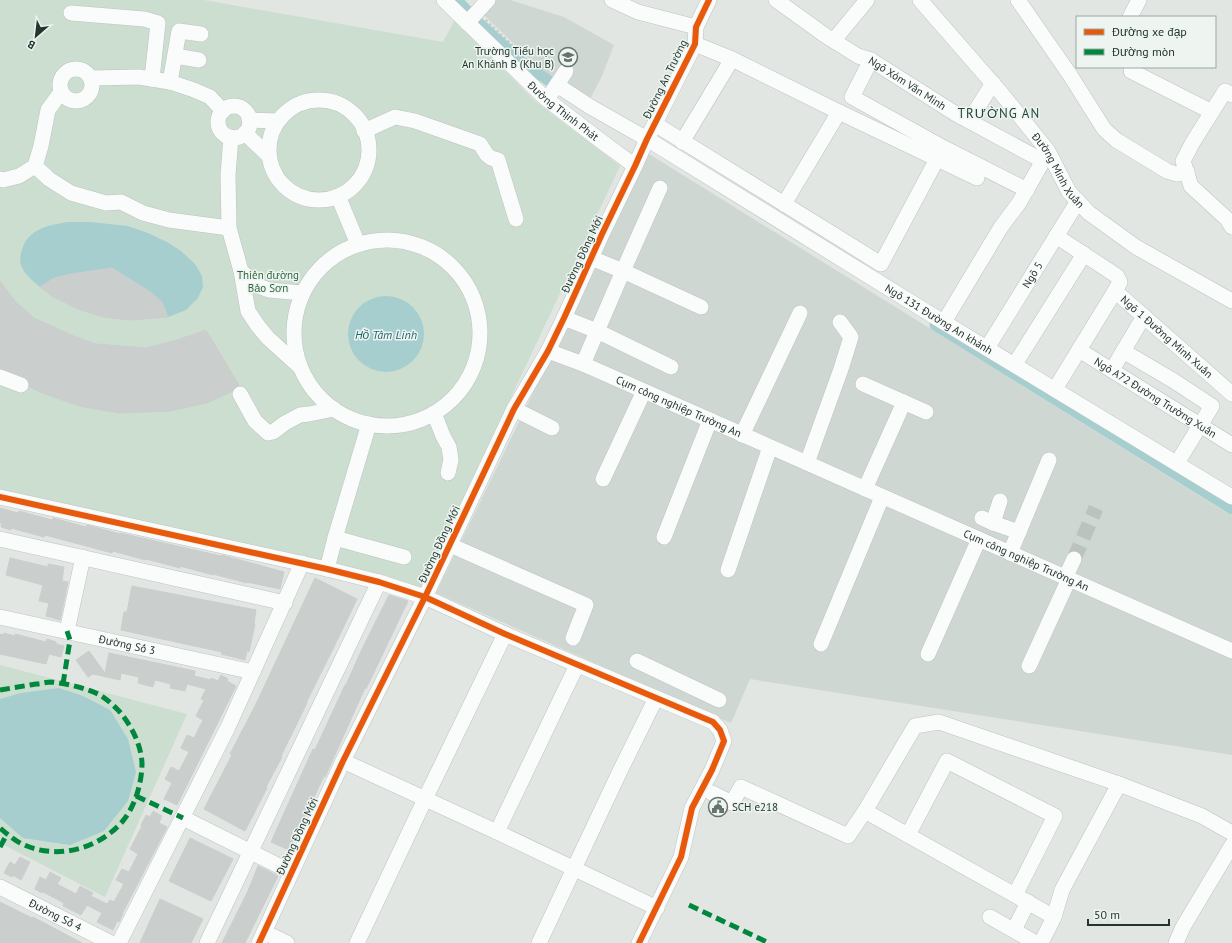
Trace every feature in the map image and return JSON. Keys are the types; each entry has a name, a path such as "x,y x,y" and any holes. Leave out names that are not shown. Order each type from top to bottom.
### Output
{"street":[{"name":"Đường Thịnh Phát","path":"444,0 473,17 548,99 601,141 642,151"},
{"path":"473,17 488,0"},
{"path":"612,0 638,12 696,27"},
{"name":"Đường An Trường","path":"642,151 654,124 695,44 696,27 709,0"},
{"name":"Ngõ Xóm Văn Minh","path":"776,0 826,36 858,56 871,60 969,121 1046,156"},
{"path":"834,40 867,0"},
{"name":"Đường Minh Xuân","path":"920,0 993,83 1046,156 1069,192 1089,213 1136,247 1232,301"},
{"path":"1018,0 1070,75 1104,129 1116,140 1167,171 1176,174 1185,167"},
{"path":"1131,16 1139,0"},
{"path":"71,13 144,19 158,23 152,79"},
{"path":"170,82 179,31 201,34"},
{"path":"695,44 732,59 977,178"},
{"path":"175,56 199,60"},
{"path":"682,142 732,59"},
{"path":"871,60 852,97 944,148 1027,190"},
{"path":"74,69 84,71 91,78 92,88 87,97 83,100 78,101 68,99 61,92 61,77 69,70 74,69"},
{"path":"1131,70 1212,112"},
{"path":"548,99 566,71"},
{"path":"91,78 139,77 170,82 210,97 223,111"},
{"path":"969,121 993,83"},
{"path":"557,85 589,106 642,151"},
{"path":"1230,89 1212,112 1192,144 1185,167 1191,186 1227,219 1232,227"},
{"path":"0,180 19,176 35,166 41,146 48,110 61,92"},
{"path":"317,100 326,101 344,107 358,119 364,131 368,144 368,154 364,171 353,186 338,196 329,199 311,200 302,197 286,188 277,178 271,165 269,156 270,138 278,121 287,112 299,104 317,100"},
{"path":"278,121 242,130 222,133 218,124 218,119 223,111 231,106 241,108 245,111 242,130 228,175 229,228 241,271 248,311 268,338 300,367"},
{"path":"784,204 839,112"},
{"path":"364,131 394,117 420,123 480,144 487,155 498,160 516,219"},
{"path":"654,124 881,264 937,159"},
{"path":"242,130 269,156"},
{"name":"Đường Đồng Mới","path":"261,938 343,761 425,597 514,409 548,351 642,151"},
{"name":"Ngõ 131 Đường An khánh","path":"642,151 944,322 1232,497"},
{"path":"944,322 1001,228 1027,190 1046,156"},
{"path":"35,166 49,179 71,193 106,203 121,202 143,213 168,220 229,228"},
{"path":"583,364 660,188"},
{"path":"338,196 358,244"},
{"name":"Ngõ 5","path":"987,348 1078,201"},
{"name":"Ngõ 1 Đường Minh Xuân","path":"1056,236 1118,276 1120,282 1115,290 1228,390"},
{"path":"396,240 408,242 432,251 443,258 461,276 474,298 480,323 481,336 477,360 472,372 466,384 449,403 434,414 416,422 391,426 369,424 354,420 342,414 322,399 313,389 300,367 296,355 294,330 298,305 308,282 325,263 341,252 358,244 370,241 396,240"},
{"path":"1015,364 1084,254"},
{"path":"591,258 701,307"},
{"path":"241,271 256,284 269,290 302,293"},
{"path":"1055,389 1115,290"},
{"path":"742,435 800,313"},
{"path":"1112,370 1144,316"},
{"path":"564,318 597,331 671,367"},
{"path":"812,466 850,338 840,322"},
{"name":"Ngõ A72 Đường Trường Xuân","path":"1079,350 1232,445"},
{"path":"1123,350 1212,406"},
{"name":"Cụm công nghiệp Trường An","path":"548,351 583,364 1232,651"},
{"path":"0,377 21,385"},
{"path":"863,384 926,412"},
{"path":"1176,463 1212,406 1228,390"},
{"path":"603,479 644,391"},
{"path":"240,394 255,421 268,433 274,432 285,423 300,415 334,409"},
{"path":"865,489 904,402"},
{"path":"514,409 552,428"},
{"path":"434,414 449,447 451,460 448,473"},
{"path":"664,537 710,420"},
{"path":"327,569 334,538 369,424"},
{"path":"728,570 770,447"},
{"path":"1010,553 1049,460"},
{"path":"0,497 302,563 379,582 425,597 505,634 713,722 720,730 724,741 712,770 692,808 681,856 639,943"},
{"path":"821,644 882,497"},
{"path":"1000,501 987,520 1019,532"},
{"path":"0,538 285,603"},
{"path":"334,538 404,556"},
{"path":"928,654 979,540"},
{"path":"450,545 586,605 573,638"},
{"path":"67,632 83,557"},
{"path":"1029,666 1067,578 1074,558"},
{"path":"119,943 228,727 302,563"},
{"path":"207,943 379,582"},
{"name":"Đường Số 3","path":"0,617 253,672"},
{"path":"358,943 425,799 505,634"},
{"path":"637,661 719,700"},
{"path":"497,832 577,665"},
{"path":"677,706 686,684"},
{"path":"539,943 656,698"},
{"path":"712,793 732,803 741,787 848,836 865,811 915,726 939,722 1119,784 1202,816 1232,833"},
{"path":"343,761 657,908"},
{"path":"908,835 947,761 1055,816 1015,895"},
{"path":"1041,943 1054,917 1062,890 1119,784"},
{"path":"865,811 1054,917"},
{"path":"183,818 283,868"},
{"path":"1176,943 1183,927 1232,845"},
{"name":"Đường Số 4","path":"0,887 111,943"},
{"path":"1014,930 1028,902"},
{"path":"990,917 1036,943"},
{"path":"261,938 287,943"}],"path":[{"path":"473,17 557,85"}],"shaded area":[{"name":"Trường Tiểu học An Khánh B (Khu B)","path":"493,0 510,0 564,17 614,45 602,76 588,103 539,68 484,15"},
{"path":"649,154 1232,516 1232,755 750,679 731,723 436,593"}],"green space":[{"name":"Thiên đường Bảo Sơn","path":"0,0 204,0 443,42 454,21 535,101 620,166 421,588 0,493"},
{"path":"0,665 187,714 105,897 0,843"}],"water":[{"path":"68,222 90,222 128,226 167,242 181,251 195,264 202,276 203,287 198,298 186,310 168,317 162,302 149,291 112,268 54,278 40,287 22,268 20,258 23,247 30,236 41,228"},
{"name":"Hồ Tâm Linh","path":"386,296 401,299 413,307 421,319 424,334 421,349 413,361 401,369 386,372 371,369 359,361 351,349 348,334 351,319 359,307 371,299"},
{"path":"59,688 83,696 110,710 128,739 136,772 128,801 104,831 70,845 23,838 0,818 0,699 21,693"}],"building":[{"path":"112,268 149,291 162,302 168,317 130,320 103,317 78,309 52,296 40,287 54,278"},
{"path":"0,281 15,301 34,318 76,337 96,344 146,348 177,340 206,330 239,385 231,392 207,403 170,411 119,413 79,406 40,392 30,387 28,380 25,377 0,368"},
{"path":"0,508 18,513 19,511 52,520 53,518 86,527 87,525 120,534 222,555 284,572 280,589 247,583 180,566 180,568 113,551 112,553 45,535 44,537 11,528 11,530 1,527 2,523 0,523"},
{"path":"10,558 48,567 48,564 64,567 62,581 68,582 60,620 46,616 49,603 39,601 43,585 6,575"},
{"path":"315,578 357,599 245,831 204,809 232,755 230,754 257,702"},
{"path":"132,586 256,610 255,624 249,652 247,651 245,660 221,654 222,652 121,630 124,612 127,612"},
{"path":"389,595 408,601 366,689 365,688 325,777 324,776 289,850 271,842 313,749 315,750"},
{"path":"4,633 15,636 15,634 46,642 47,639 56,642 56,644 64,646 61,657 49,654 46,664 0,654 0,634 4,635"},
{"path":"89,651 105,673 109,653 195,671 194,676 211,680 211,678 218,681 221,675 228,679 227,681 236,686 177,805 164,799 172,783 165,779 171,767 179,771 189,752 181,748 187,735 194,738 203,720 196,716 204,700 201,699 206,689 187,684 185,691 170,688 171,684 155,680 153,687 138,683 139,677 121,673 120,680 93,674 88,677 76,660"},
{"path":"153,811 162,816 159,823 167,827 119,922 117,921 113,930 97,922 102,913 87,905 81,915 63,906 64,903 35,889 40,877 46,880 50,872 61,878 57,884 76,894 80,886 93,893 91,896 107,904 110,900 114,902 124,884 116,880 122,869 129,872 138,854 130,849 146,815 150,817"},
{"path":"190,838 233,859 211,901 169,881"},
{"path":"20,857 30,862 21,880 13,875 12,877 4,873 10,862 15,865"},
{"path":"258,866 278,876 245,943 222,943 248,891"},
{"path":"160,899 203,919 191,943 140,943"},
{"path":"0,902 32,918 33,917 82,943 0,943"}],"waterway":[{"path":"457,0 477,21 522,62 562,90"},
{"path":"935,325 1232,509"}],"tunnel":[{"path":"1074,559 1096,508"}],"marked path":[{"path":"63,684 70,640 67,631"},
{"path":"0,690 51,682 75,686 98,694 114,706 128,722 140,749 142,763 141,779 131,809 122,822 101,840 75,850 48,851 35,849 22,844 0,828"},
{"path":"136,796 183,818"},
{"path":"0,847 7,834"},
{"path":"689,905 769,943"}],"cycle path":[{"path":"259,943 343,761 425,597 514,409 548,351 647,139 695,44 696,27 709,0"},
{"path":"0,497 327,569 379,582 425,597 505,634 713,722 720,730 724,741 712,770 692,808 681,857 639,943"}],"place":[{"name":"Trường Tiểu học An Khánh B (Khu B)","path":"568,57"},
{"name":"SCH e218","path":"718,807"}],"district":[{"name":"TRƯỜNG AN","path":"999,113"}]}
